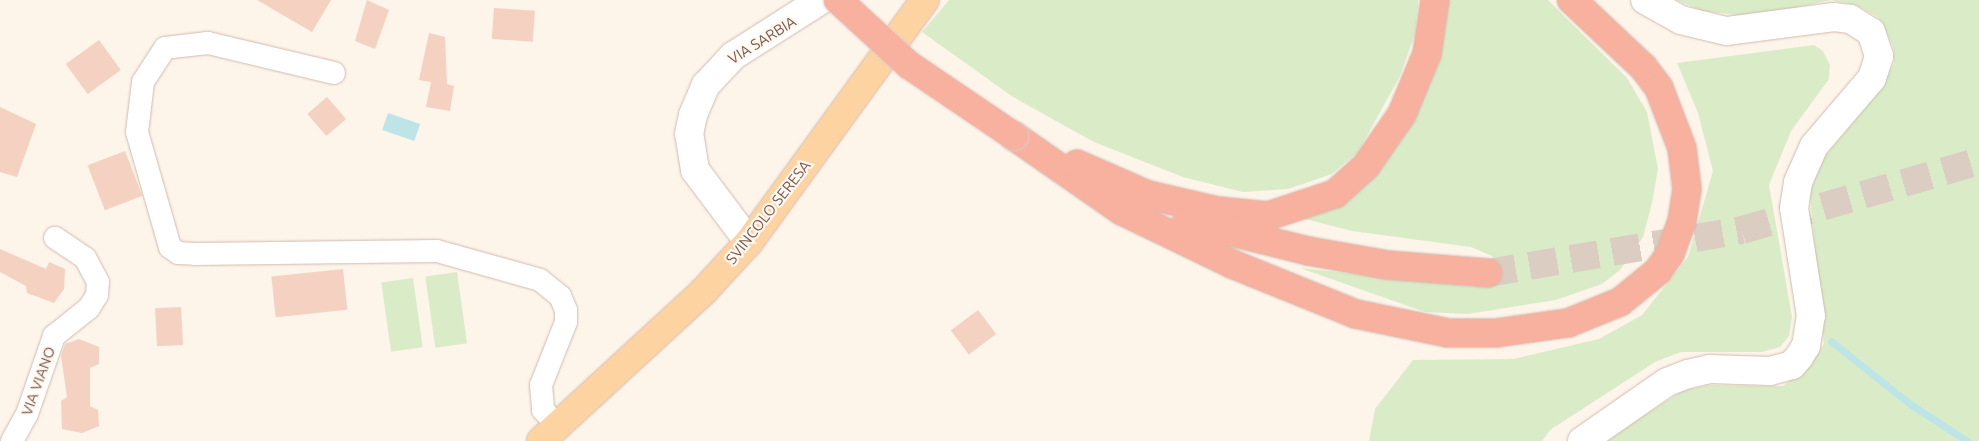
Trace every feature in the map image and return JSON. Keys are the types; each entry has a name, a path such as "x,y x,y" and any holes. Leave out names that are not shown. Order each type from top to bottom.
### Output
{"highway":[{"path":"838,0 908,64 1122,211 1289,288 1386,323 1448,333 1496,333 1536,330 1596,314 1620,302 1658,271 1670,254 1682,221 1687,188 1682,148 1659,88 1648,74 1572,0"},
{"path":"1014,136 1148,195 1218,211 1268,216 1335,194 1366,166 1402,114 1427,54 1435,0"},
{"path":"1014,136 1125,199 1201,226 1387,265 1488,273"}],"main road":[{"name":"SVINCOLO SERESA","path":"548,433 702,292 749,242 925,0"}],"street":[{"name":"VIA SARBIA","path":"749,242 695,170 689,134 693,115 706,85 733,56 821,0"},
{"path":"1582,441 1681,376 1709,369 1770,371 1792,364 1799,357 1806,346 1811,316 1794,208 1798,182 1814,146 1872,78 1880,56 1871,32 1850,19 1834,17 1726,31 1681,20 1645,0"},
{"path":"334,73 208,43 165,48 143,82 137,132 170,247 178,253 195,254 437,251 540,280 560,296 566,310 566,322 541,386 543,410 548,433"},
{"name":"VIA VIANO","path":"12,441 27,414 54,336 89,308 96,295 98,282 85,258 55,238"}],"green space":[{"path":"949,0 1418,0 1418,5 1415,34 1400,76 1358,152 1332,174 1288,189 1243,192 1183,177 1094,142 1013,97 922,32"},
{"path":"1442,0 1548,0 1627,78 1647,112 1658,169 1652,203 1643,237 1620,270 1602,284 1556,300 1468,314 1425,312 1300,268 1473,287 1491,281 1499,268 1492,256 1471,247 1352,231 1293,216 1354,192"},
{"path":"1677,0 1831,0 1754,17 1702,11"},
{"path":"1831,0 1979,0 1979,441 1605,441 1682,391 1710,385 1783,386 1810,365 1824,344 1809,187 1816,167 1864,109 1894,64 1893,46 1878,17 1856,5"},
{"path":"1814,45 1823,51 1830,65 1829,79 1791,131 1769,185 1792,317 1789,336 1780,347 1762,352 1681,352 1655,362 1550,430 1542,441 1369,441 1375,409 1413,360 1513,359 1599,339 1642,315 1688,257 1713,171 1698,113 1677,63"},
{"path":"457,272 467,343 435,348 425,276"},
{"path":"413,278 423,347 391,352 381,282"}],"water":[{"path":"388,113 420,124 414,141 382,130"}],"building":[{"path":"257,0 331,0 312,32"},
{"path":"367,0 389,10 375,49 355,41"},
{"path":"494,8 535,11 533,42 492,39"},
{"path":"429,33 445,37 447,84 454,86 450,111 426,107 431,82 419,80"},
{"path":"99,40 121,70 88,94 66,64"},
{"path":"327,97 346,119 326,136 307,114"},
{"path":"0,107 36,124 17,177 0,172"},
{"path":"125,151 142,196 105,210 88,165"},
{"path":"0,249 46,269 49,262 65,269 64,289 54,303 27,293 26,286 0,272"},
{"path":"343,269 347,310 276,317 271,277"},
{"path":"181,307 183,345 157,346 155,308"},
{"path":"978,310 996,334 969,354 951,330"},
{"path":"79,339 99,347 99,364 90,368 90,406 98,410 99,426 82,433 62,429 61,401 67,397 61,356 65,344"}],"waterway":[{"path":"1831,341 1910,404 1967,441"}],"tunnel":[{"path":"1488,273 1742,230 1979,161"}]}
